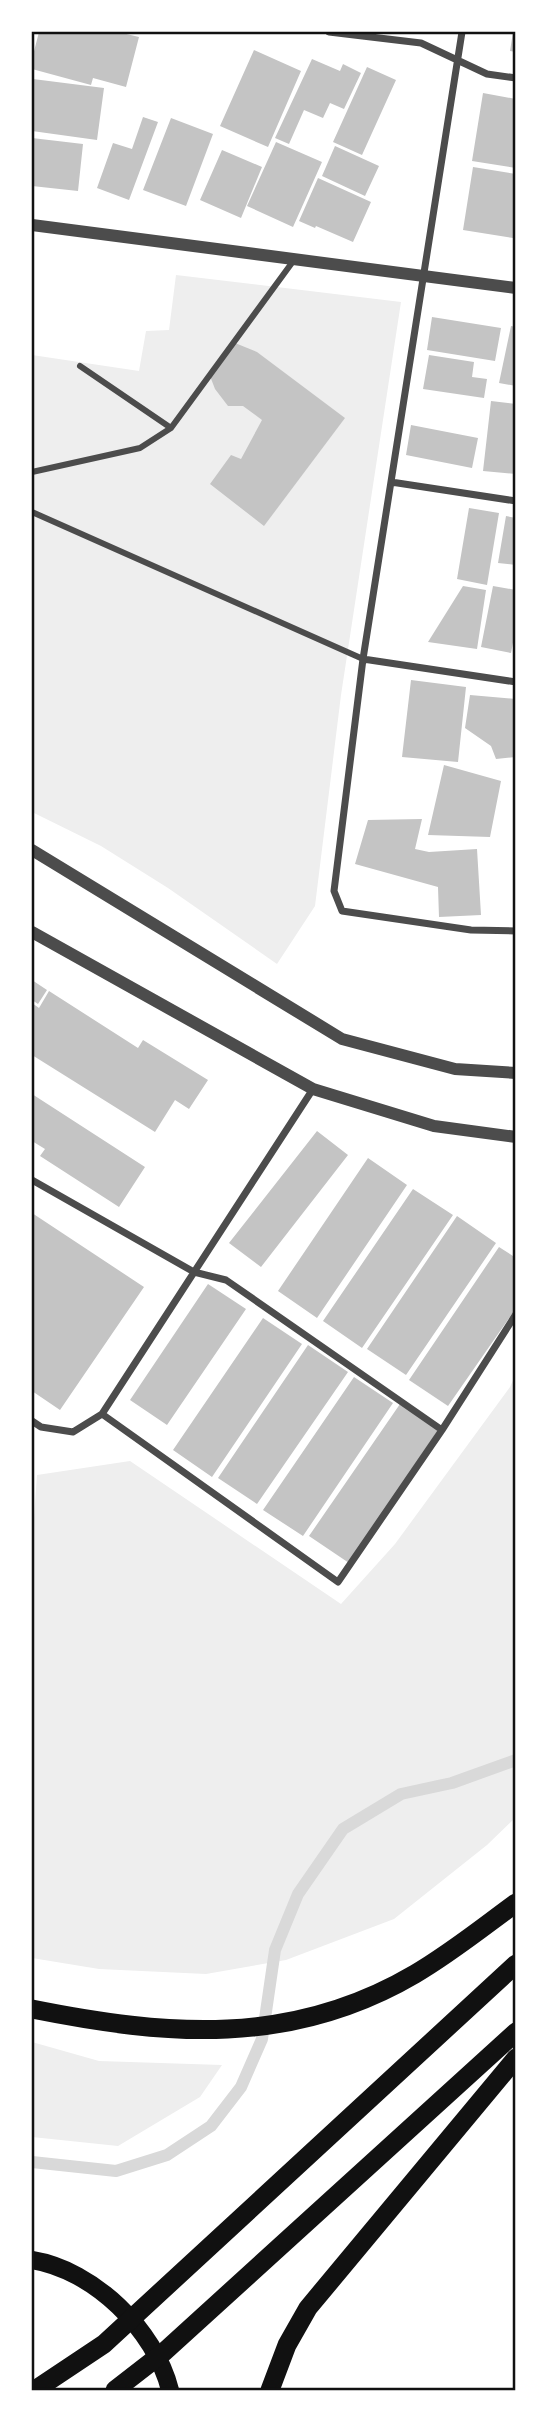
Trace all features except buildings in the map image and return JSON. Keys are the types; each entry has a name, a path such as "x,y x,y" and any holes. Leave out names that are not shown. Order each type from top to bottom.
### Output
{"highway":[{"path":"32,2009 182,2031 229,2030 307,2019 378,1993 447,1955 516,1903"},
{"path":"35,2390 75,2366 104,2344 516,1964"},
{"path":"115,2390 164,2352 516,2032"},
{"path":"270,2390 287,2345 308,2308 516,2058"}],"main road":[{"path":"32,2260 72,2274 103,2294 130,2319 152,2348 170,2390"}],"street":[{"path":"329,32 421,43 487,74 516,78"},
{"path":"462,32 363,659 334,891 342,911 471,930 516,931"},
{"path":"32,225 516,288"},
{"path":"32,472 140,448 171,428 294,260"},
{"path":"80,366 171,428"},
{"path":"391,482 516,501"},
{"path":"32,512 363,659 516,682"},
{"path":"32,850 342,1039 454,1069 516,1073"},
{"path":"32,932 313,1089 435,1126 516,1137"},
{"path":"32,1422 41,1427 73,1432 102,1414 313,1089"},
{"path":"32,1180 194,1272 226,1280 442,1430"},
{"path":"102,1414 338,1582 442,1430 516,1314"}],"shaded area":[{"path":"176,275 401,302 341,695 315,906 277,964 168,888 101,846 32,812 32,355 139,371 146,331 169,330"},
{"path":"515,1376 515,1818 487,1845 394,1919 286,1960 206,1974 99,1969 32,1958 32,1546 37,1475 130,1461 341,1604 395,1544 510,1387"},
{"path":"32,2042 99,2061 222,2065 200,2097 118,2146 32,2137"}],"waterway":[{"path":"32,2162 116,2171 167,2155 211,2126 241,2087 262,2039 275,1950 298,1894 343,1829 401,1794 452,1783 516,1760"}]}
